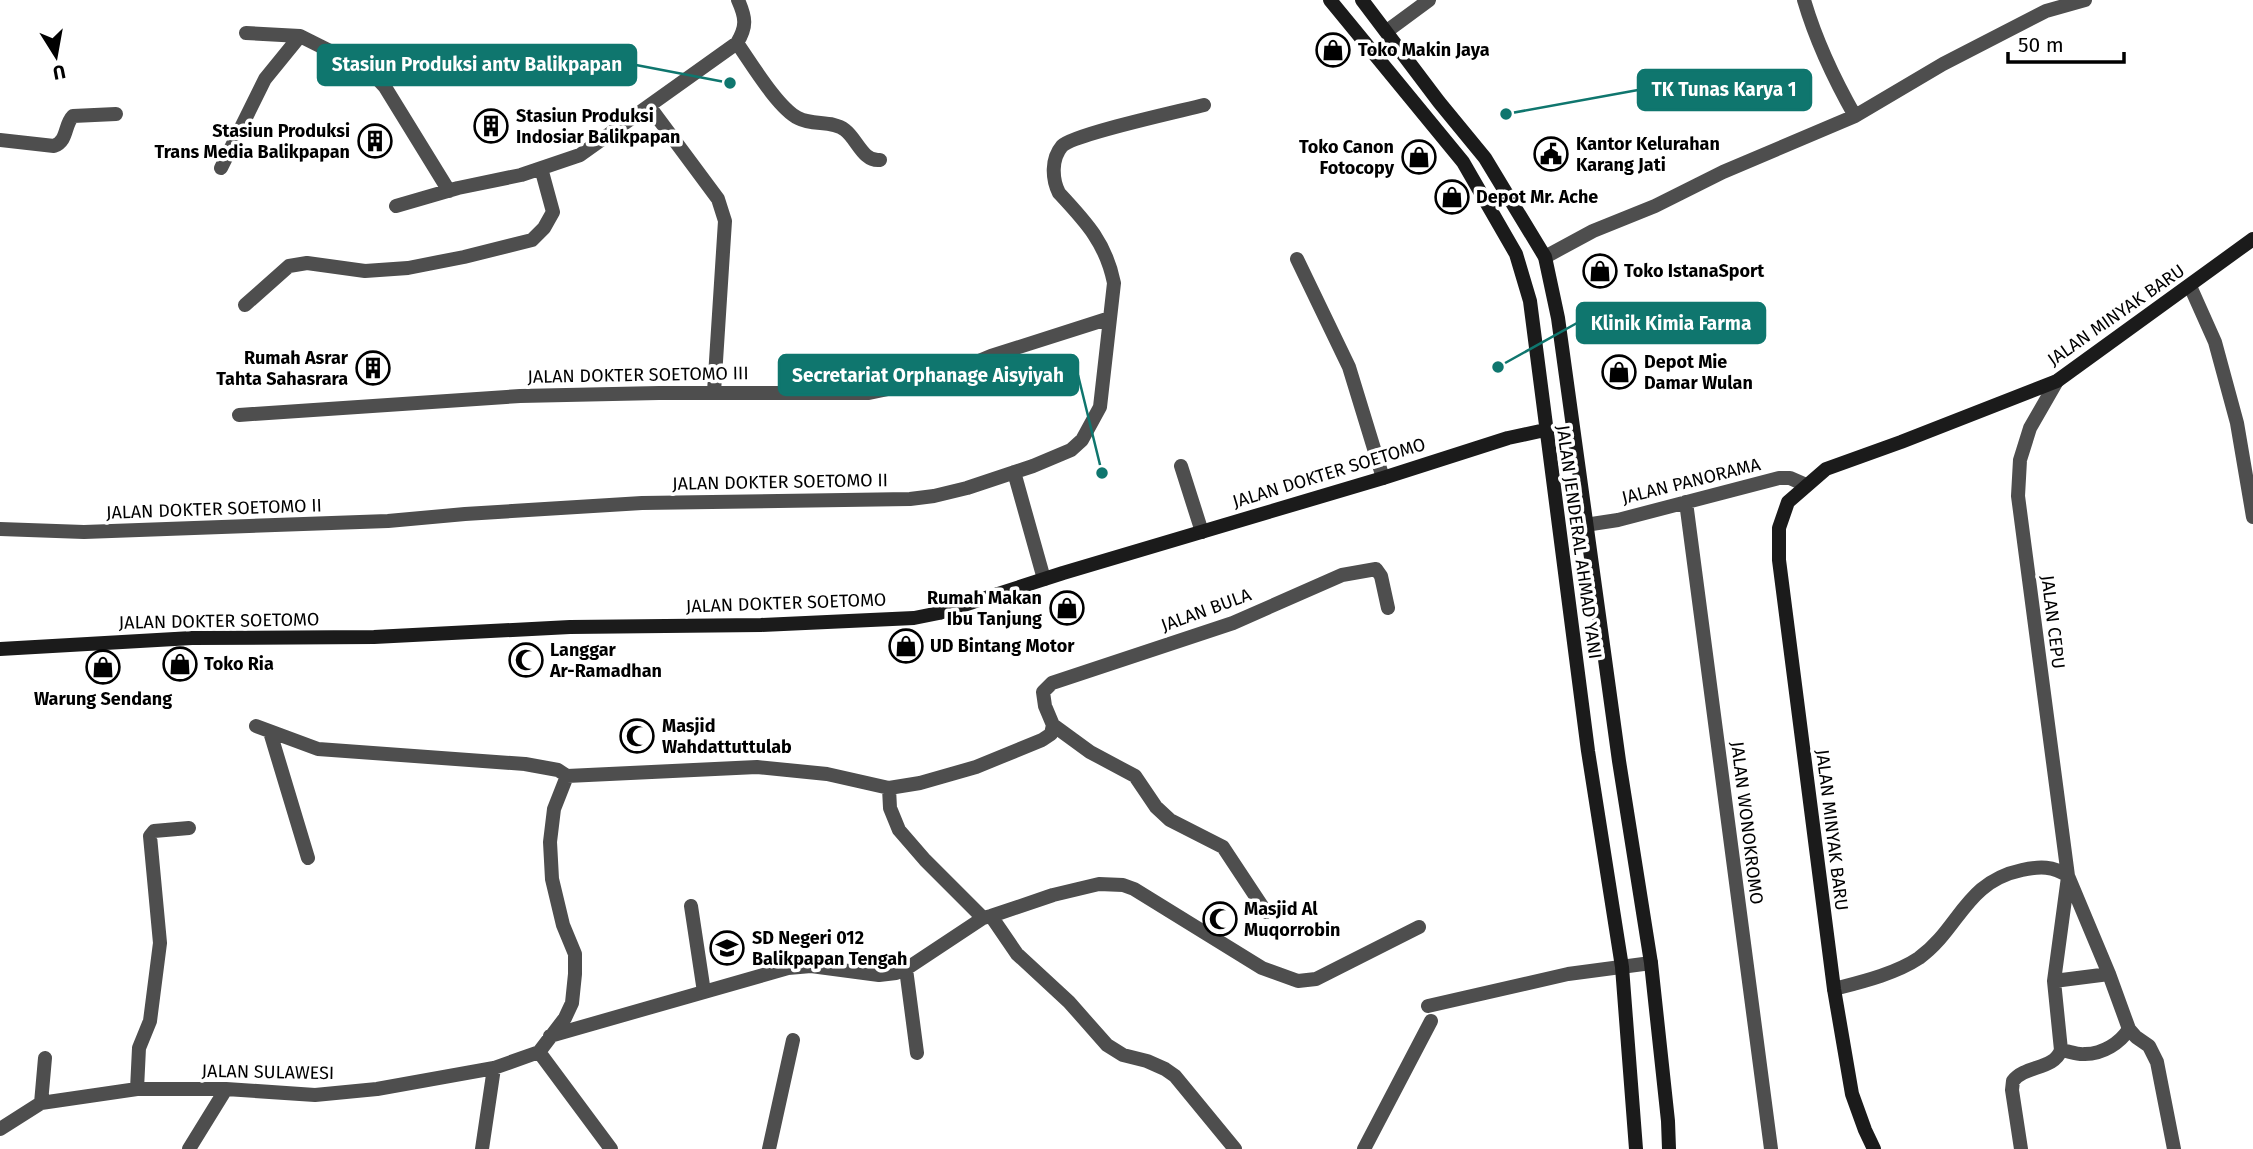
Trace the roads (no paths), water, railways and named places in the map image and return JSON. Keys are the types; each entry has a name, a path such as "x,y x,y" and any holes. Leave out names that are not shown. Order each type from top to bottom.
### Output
{"main road":[{"name":"JALAN JENDERAL AHMAD YANI","path":"1330,0 1463,162 1516,254 1530,301 1588,751 1622,967 1636,1149"},
{"name":"JALAN JENDERAL AHMAD YANI","path":"1362,0 1485,158 1545,257 1558,318 1619,761 1651,963 1669,1149"},
{"name":"JALAN MINYAK BARU","path":"1874,1149 1864,1130 1852,1094 1834,989 1779,560 1779,528 1784,511 1788,502 1826,469 2057,381 2253,239"},
{"name":"JALAN DOKTER SOETOMO","path":"0,649 192,638 374,637 570,627 761,625 914,618 939,613 1508,438 1545,430"},
{"name":"JALAN MINYAK BARU","path":"1784,511 1836,466"}],"street":[{"path":"396,206 521,175 580,155 737,43 744,32 744,14 738,0"},
{"path":"1387,31 1429,0"},
{"path":"1804,0 1834,79 1855,116"},
{"path":"1545,257 1593,230 1655,206 1723,172 1855,116 2043,5 2085,0"},
{"path":"246,33 300,36 370,71 386,88 449,191"},
{"path":"221,168 265,79 300,36"},
{"path":"737,43 782,105 792,114 801,120 842,128 867,157 880,160"},
{"name":"JALAN DOKTER SOETOMO II","path":"0,529 84,533 388,521 642,503 910,499 967,488 1014,472 1071,450 1082,440 1100,408 1104,387 1114,283 1111,268 1099,239 1059,193 1054,173 1056,156 1063,145 1085,136 1204,105"},
{"path":"649,106 718,199 725,221 714,392"},
{"path":"0,140 54,146 64,139 68,121 73,116 116,114"},
{"path":"245,305 289,266 307,263 365,271 408,268 532,240 544,228 553,212 541,168"},
{"path":"1297,259 1349,367 1383,478"},
{"path":"2190,286 2216,342 2237,423 2253,517"},
{"name":"JALAN DOKTER SOETOMO III","path":"239,415 520,396 714,392 821,395 869,393 936,379 991,356 1111,318"},
{"name":"JALAN CEPU","path":"2057,381 2030,428 2020,460 2018,496 2068,876 2054,981 2062,1050"},
{"path":"1181,466 1202,532"},
{"path":"1014,472 1044,579"},
{"name":"JALAN PANORAMA","path":"1586,525 1618,520 1779,478 1790,478 1806,485"},
{"name":"JALAN WONOKROMO","path":"1686,502 1771,1149"},
{"name":"JALAN BULA","path":"1053,725 1045,706 1043,691 1052,683 1233,623 1342,575 1376,569 1381,576 1388,608"},
{"path":"308,858 263,729 318,749 525,764 558,769 567,776 757,767 827,774 889,788 920,783 976,767 1042,740 1051,734 1053,725 1090,752 1135,776 1156,807 1170,820 1223,847 1266,912"},
{"path":"567,776 554,809 550,842 552,879 563,925 575,954 572,1003 565,1018 538,1052 611,1149"},
{"path":"889,788 890,808 899,830 925,860 987,917 1017,954 1069,1002 1107,1045 1123,1055 1166,1069 1175,1076 1235,1149"},
{"path":"137,1089 139,1048 150,1021 160,943 150,836 154,831 189,828"},
{"path":"1834,989 1904,966 1919,957 1934,945 1969,900 1983,887 1999,878 2026,869 2048,867 2068,876"},
{"name":"JALAN CEPU","path":"2068,876 2129,1029 2149,1046 2157,1062 2174,1149"},
{"path":"550,1036 801,966 879,975 906,969 987,917 1100,884 1123,885 1146,896 1262,968 1298,981 1316,979 1419,927"},
{"path":"691,906 704,992"},
{"path":"1428,1006 1568,974 1651,963"},
{"path":"906,969 916,1053"},
{"path":"2054,981 2109,974"},
{"path":"1364,1149 1431,1021"},
{"path":"2021,1149 2012,1090 2013,1081 2019,1074 2053,1061 2059,1057 2062,1050 2085,1055 2103,1050 2121,1041 2129,1029"},
{"path":"769,1149 793,1040"},
{"name":"JALAN SULAWESI","path":"0,1129 41,1103 137,1089 226,1089 315,1095 377,1089 494,1068 538,1052"},
{"path":"41,1103 45,1058"},
{"path":"482,1149 494,1068"},
{"path":"189,1149 226,1089"}],"place":[{"name":"Toko Makin Jaya","path":"1333,50"},
{"name":"Stasiun Produksi antv Balikpapan","path":"730,83"},
{"name":"TK Tunas Karya 1","path":"1506,114"},
{"name":"Stasiun Produksi Indosiar Balikpapan","path":"491,126"},
{"name":"Stasiun Produksi Trans Media Balikpapan","path":"375,141"},
{"name":"Kantor Kelurahan Karang Jati","path":"1551,154"},
{"name":"Toko Canon Fotocopy","path":"1419,157"},
{"name":"Depot Mr. Ache","path":"1452,197"},
{"name":"Toko IstanaSport","path":"1600,271"},
{"name":"Klinik Kimia Farma","path":"1498,367"},
{"name":"Rumah Asrar Tahta Sahasrara","path":"373,368"},
{"name":"Depot Mie Damar Wulan","path":"1619,372"},
{"name":"Secretariat Orphanage Aisyiyah","path":"1102,473"},
{"name":"Rumah Makan Ibu Tanjung","path":"1067,608"},
{"name":"UD Bintang Motor","path":"906,646"},
{"name":"Langgar Ar-Ramadhan","path":"526,660"},
{"name":"Toko Ria","path":"180,664"},
{"name":"Warung Sendang","path":"103,667"},
{"name":"Masjid Wahdattuttulab","path":"637,736"},
{"name":"Masjid Al Muqorrobin","path":"1220,919"},
{"name":"SD Negeri 012 Balikpapan Tengah","path":"727,948"}]}
